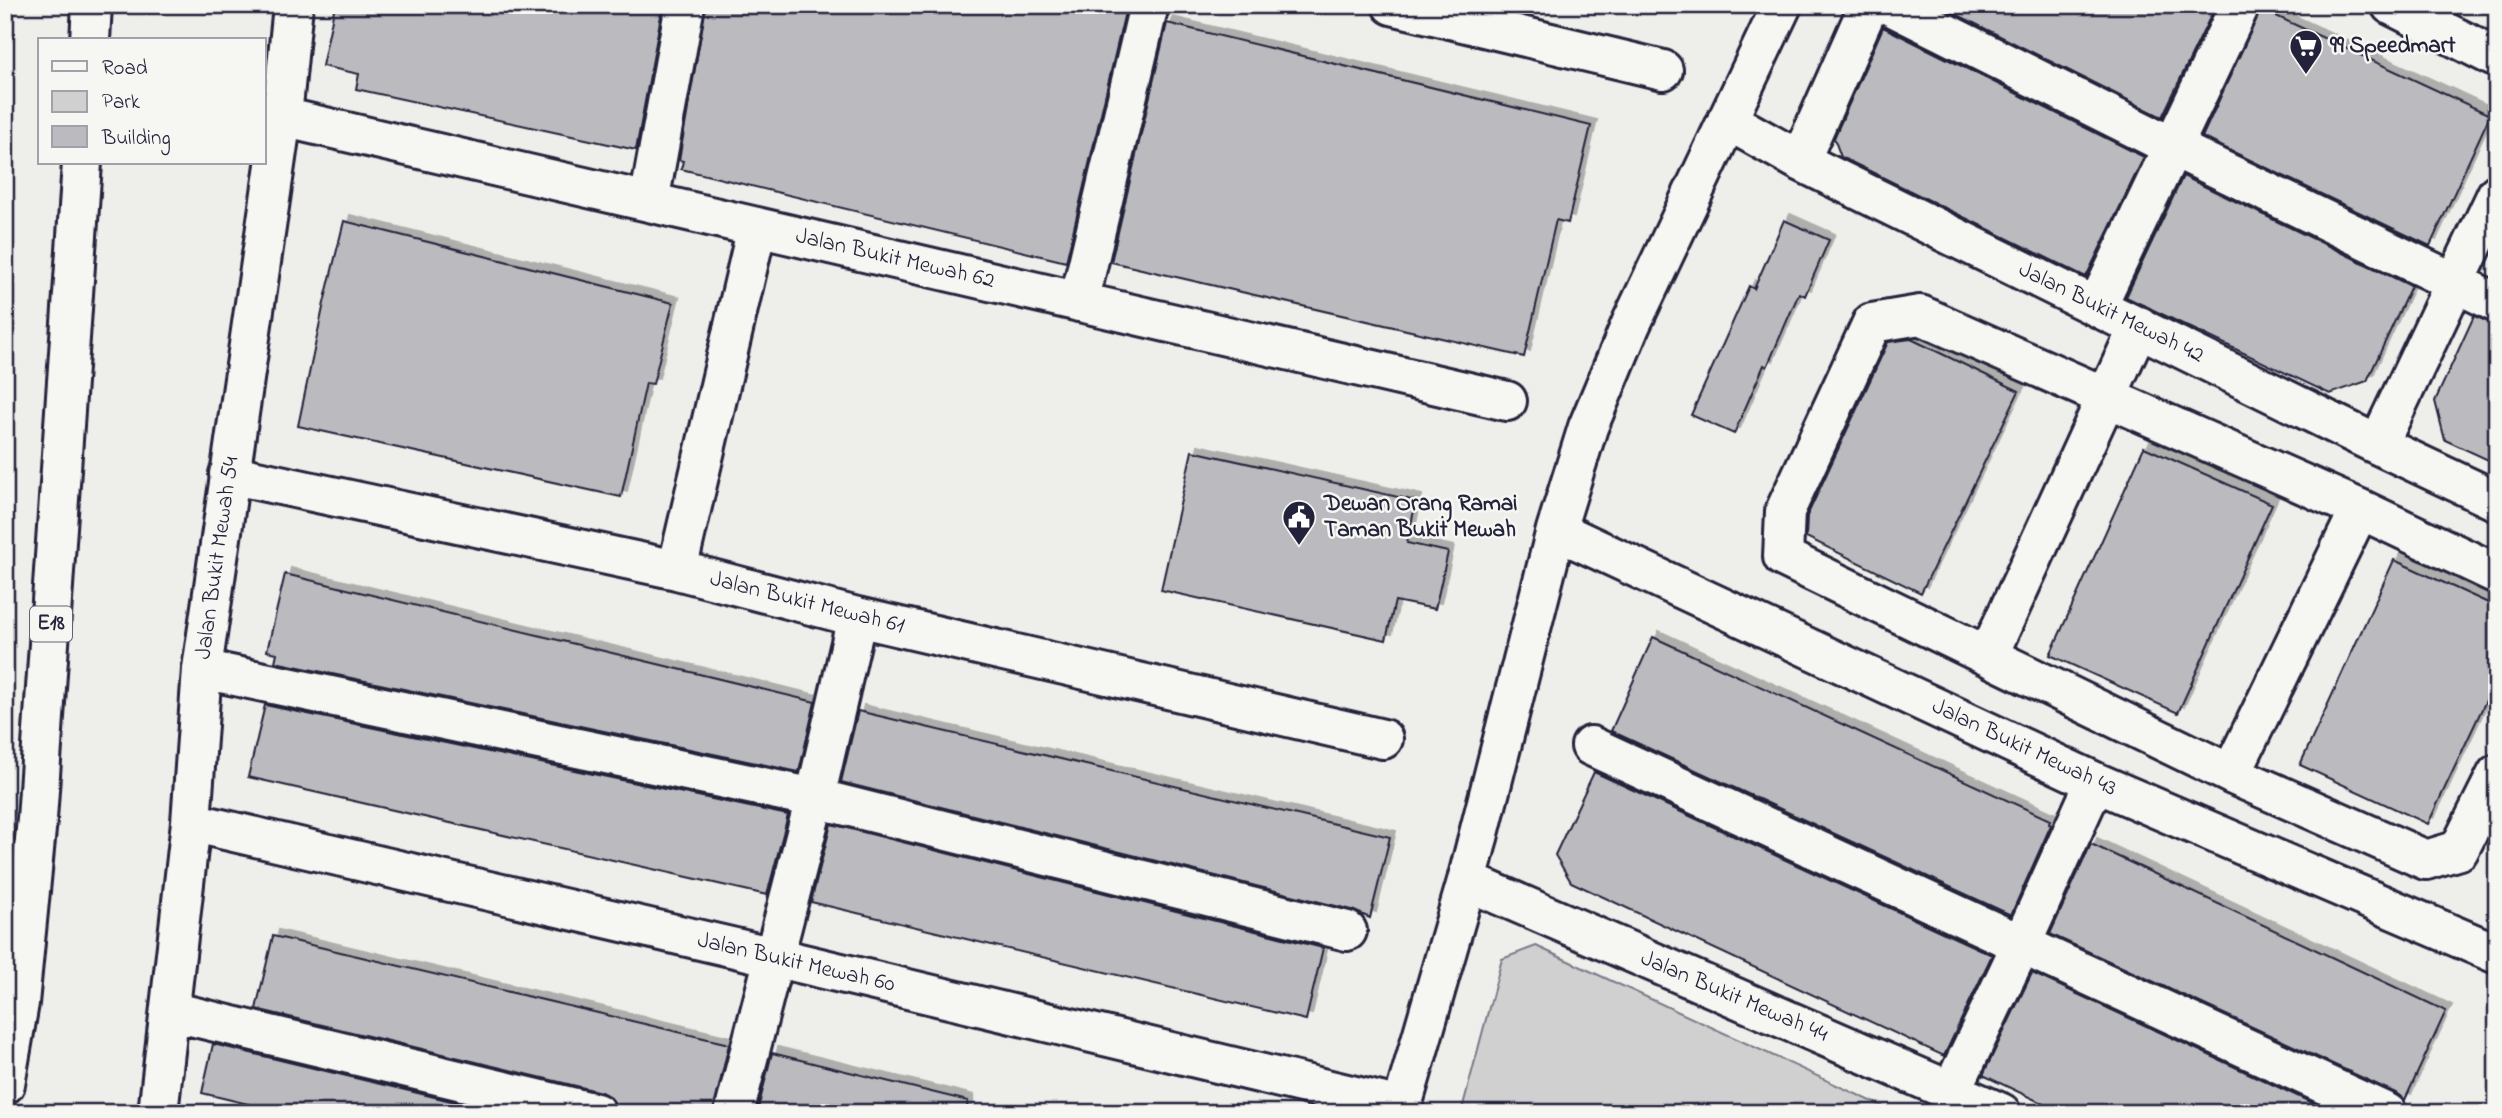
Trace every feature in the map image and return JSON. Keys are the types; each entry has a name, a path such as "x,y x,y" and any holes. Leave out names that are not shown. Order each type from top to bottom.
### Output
{"main road":[{"path":"90,38 92,5"},
{"name":"Jalan Bukit Mewah 54","path":"158,1113 191,822 202,669 282,117 293,5"},
{"path":"649,202 685,5"},
{"path":"1079,302 1149,5"},
{"path":"1392,5 1663,70"},
{"path":"1401,1110 1468,881 1556,530 1588,427 1625,337 1782,5"},
{"path":"1800,161 1868,5"},
{"path":"1889,5 2171,146 2497,303"},
{"path":"2097,306 2240,5"},
{"path":"2391,5 2497,58"},
{"name":"Jalan Bukit Mewah 62","path":"282,117 1507,401"},
{"name":"Jalan Bukit Mewah 42","path":"1727,120 1800,161 2497,501"},
{"name":"E18","path":"5,1084 19,1003 37,819 82,164"},
{"path":"2378,445 2497,194"},
{"path":"677,570 757,227"},
{"path":"2497,575 2360,509 1920,315 1872,323 1785,511 1783,556 2231,774 2426,860 2459,850 2497,774"},
{"path":"1988,656 2139,326"},
{"name":"Jalan Bukit Mewah 61","path":"229,474 677,570 857,617 1383,739"},
{"path":"2231,774 2360,509"},
{"name":"Jalan Bukit Mewah 43","path":"1556,530 2095,782 2497,954"},
{"path":"734,1113 815,797 857,617"},
{"path":"202,669 815,797 1347,931"},
{"path":"1591,746 2387,1113"},
{"path":"1952,1090 2095,782"},
{"name":"Jalan Bukit Mewah 60","path":"191,822 774,957 1401,1110"},
{"name":"Jalan Bukit Mewah 44","path":"1468,881 2001,1113"},
{"path":"170,1011 596,1113"}],"green space":[{"path":"1536,946 1897,1113 1461,1113 1502,959"}],"building":[{"path":"335,5 663,5 636,150 356,89 359,74 322,66"},
{"path":"706,5 1094,5 1125,12 1066,262 681,169 683,161 679,160"},
{"path":"1938,5 2216,5 2162,117"},
{"path":"2261,9 2490,115 2430,246 2202,137"},
{"path":"1167,23 1591,126 1568,223 1556,220 1524,357 1111,262"},
{"path":"1883,27 2144,157 2086,277 1841,157 1834,138"},
{"path":"2183,176 2411,286 2367,381 2330,394 2126,297"},
{"path":"1784,220 1829,240 1805,296 1799,293 1734,434 1691,415 1749,286 1754,289"},
{"path":"344,221 673,303 653,384 646,383 621,497 298,426"},
{"path":"2474,316 2497,325 2497,464 2445,440 2435,401"},
{"path":"1911,339 2019,391 1921,593 1806,537 1807,516 1888,342"},
{"path":"2144,447 2272,504 2178,713 2050,655"},
{"name":"Dewan Orang Ramai Taman Bukit Mewah","path":"1192,451 1416,501 1407,543 1448,552 1435,609 1395,601 1386,640 1161,590"},
{"path":"2394,560 2497,607 2497,677 2428,824 2300,765"},
{"path":"285,574 815,702 799,772 275,662 277,653 267,651"},
{"path":"1653,637 2050,820 2051,825 2011,915 1611,731"},
{"path":"265,705 788,815 767,895 248,777"},
{"path":"858,711 1390,837 1370,918 1352,910 841,782"},
{"path":"1594,772 1992,955 1944,1056 1571,882 1555,855"},
{"path":"831,824 1323,948 1306,1020 811,902"},
{"path":"2091,844 2446,1011 2405,1100 2396,1093 2050,934"},
{"path":"273,936 729,1044 713,1113 617,1113 617,1106 611,1098 601,1092 256,1009"},
{"path":"2032,973 2334,1113 2063,1113 1983,1075"},
{"path":"213,1044 501,1113 250,1113 252,1105 202,1093"},
{"path":"772,1053 968,1101 966,1113 757,1113"}],"place":[{"name":"99 Speedmart","path":"2306,76"},
{"name":"Dewan Orang Ramai Taman Bukit Mewah","path":"1299,547"}]}
